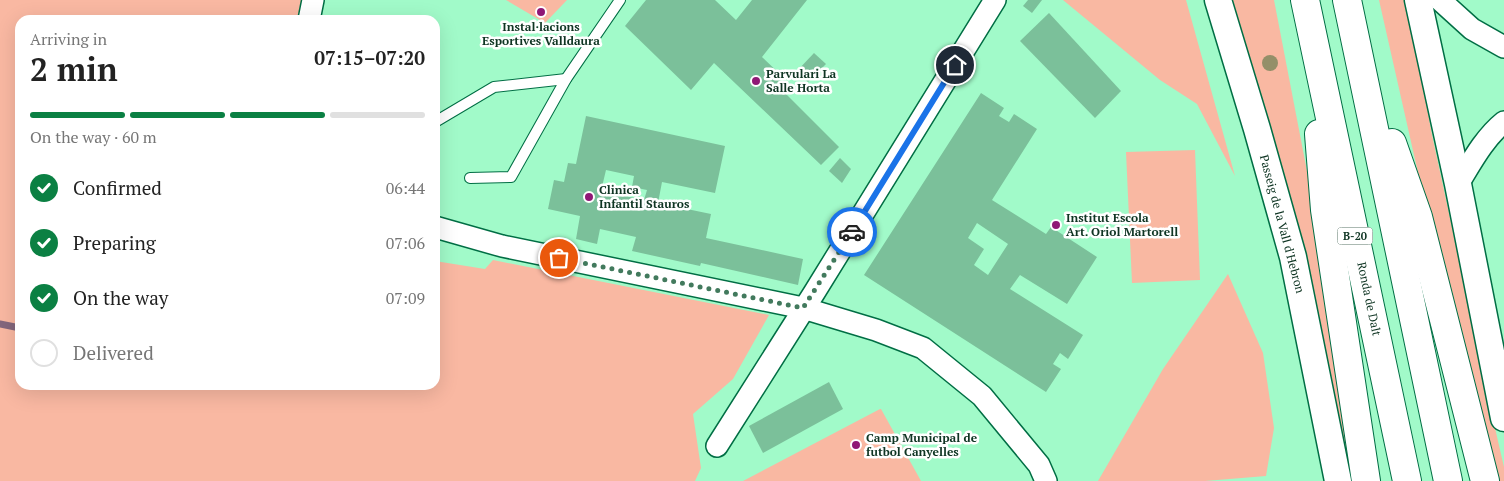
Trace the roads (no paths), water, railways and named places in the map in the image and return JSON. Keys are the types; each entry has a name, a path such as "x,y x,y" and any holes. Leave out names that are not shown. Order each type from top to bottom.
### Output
{"highway":[{"path":"1347,0 1448,481"},
{"path":"1308,11 1325,210 1366,481"},
{"name":"Ronda de Dalt","path":"1308,11 1407,481"},
{"path":"1358,48 1418,217 1485,481"}],"street":[{"path":"310,15 313,0"},
{"path":"717,446 995,0"},
{"name":"Passeig de la Vall d'Hebron","path":"1218,0 1294,257 1338,481"},
{"path":"1418,0 1458,184 1504,416"},
{"path":"1440,0 1472,29 1504,47"},
{"path":"1458,184 1482,146 1504,122"},
{"path":"440,228 502,246 803,308 876,330 923,348 982,396 1039,465 1046,481"}],"lane":[{"path":"470,178 511,177 566,79 620,0"},
{"path":"440,119 494,88 566,79"}],"waterway":[{"path":"0,324 15,327"}],"place":[{"name":"Instal·lacions Esportives Valldaura","path":"541,12"},
{"name":"Parvulari La Salle Horta","path":"756,81"},
{"name":"Clinica Infantil Stauros","path":"589,197"},
{"name":"Institut Escola Art. Oriol Martorell","path":"1056,225"},
{"name":"Camp Municipal de futbol Canyelles","path":"856,445"}]}
